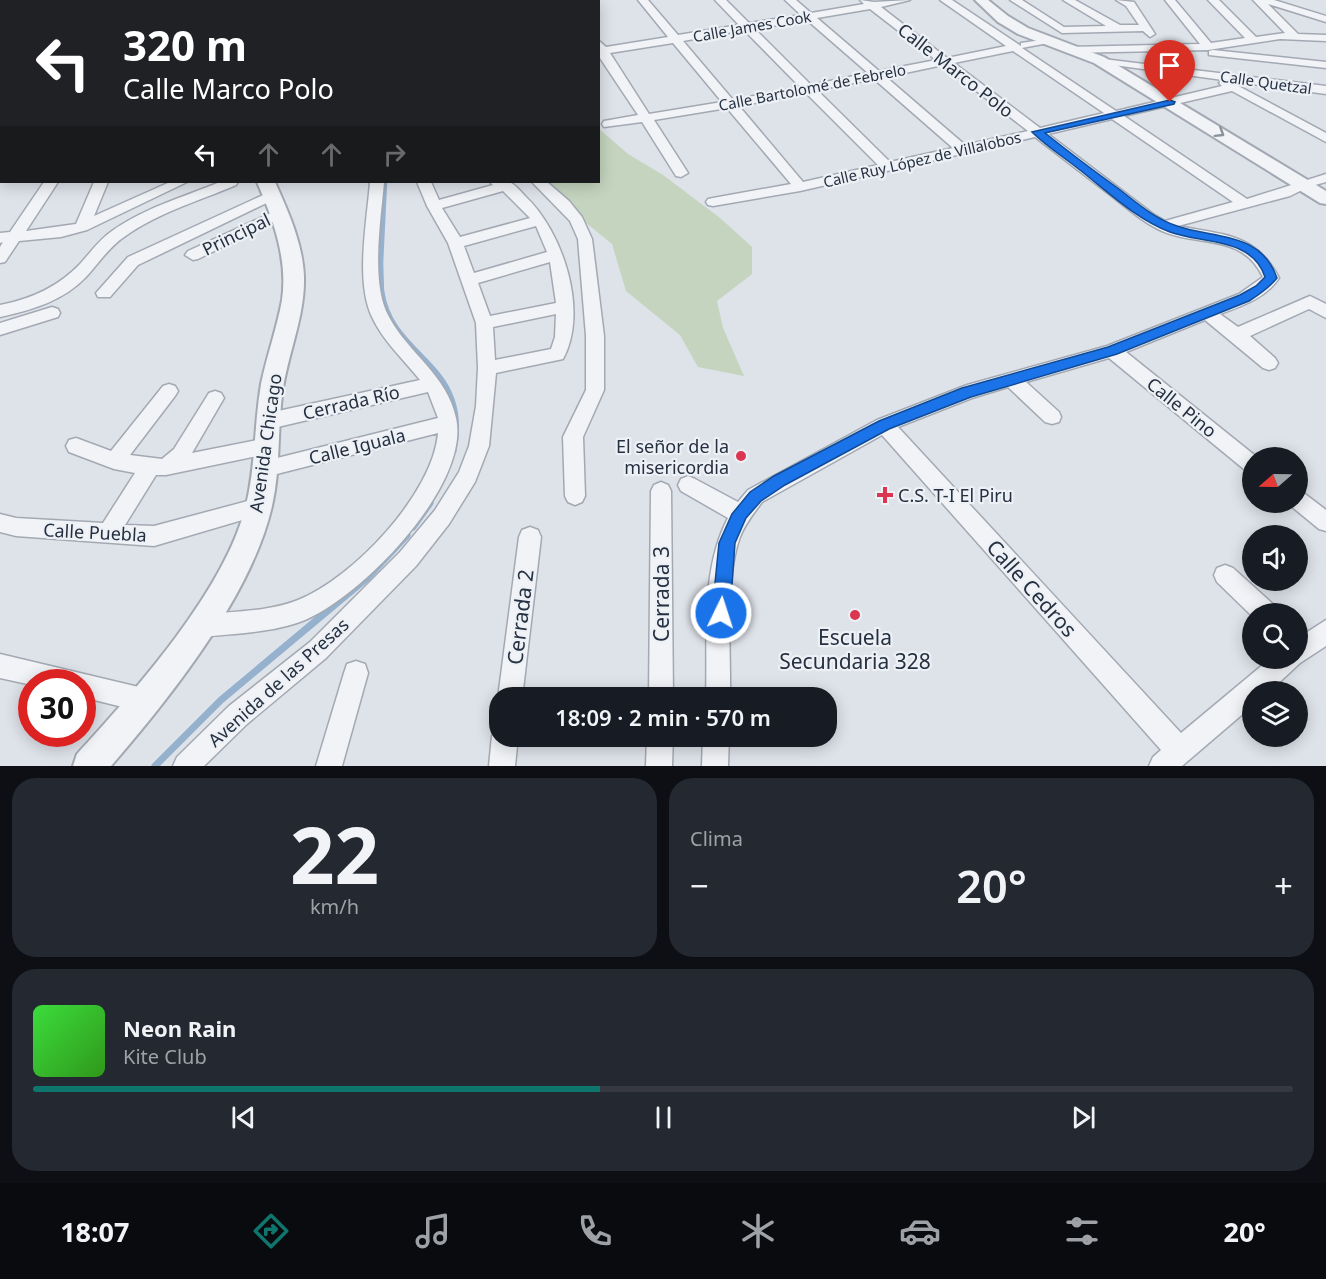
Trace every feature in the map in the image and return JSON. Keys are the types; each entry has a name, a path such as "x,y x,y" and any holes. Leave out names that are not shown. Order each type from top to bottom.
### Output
{"street":[{"path":"643,0 800,187"},
{"path":"720,0 887,167"},
{"path":"790,0 962,150"},
{"name":"Calle James Cook","path":"600,49 676,39 869,3 905,0"},
{"path":"945,0 1020,46 1114,115 1245,204"},
{"path":"981,0 1014,26 1044,41 1099,60 1326,199"},
{"path":"1015,0 1062,30 1146,28"},
{"path":"1068,0 1116,27"},
{"path":"1170,0 1208,47"},
{"path":"1213,0 1253,40"},
{"path":"1258,0 1294,36"},
{"path":"1264,0 1325,20"},
{"path":"1125,2 1159,47"},
{"name":"Calle Marco Polo","path":"718,687 722,591 727,543 740,514 755,496 884,425 967,392 1112,351 1260,289 1271,278 1268,267 1251,250 1223,239 1164,226 1148,217 869,3"},
{"path":"1185,49 1294,36 1326,38"},
{"name":"Calle Bartolomé de Febrelo","path":"608,124 731,104 1044,41"},
{"path":"1068,50 1159,47 1326,65"},
{"path":"600,49 681,173"},
{"name":"Calle Quetzal","path":"1099,60 1326,90"},
{"path":"1169,70 1235,87 1326,138"},
{"name":"Calle Ruy López de Villalobos","path":"713,202 800,187 1235,87"},
{"path":"1164,226 1296,190 1303,184 1326,178"},
{"path":"0,258 7,237 50,183"},
{"path":"82,227 100,183"},
{"path":"7,237 82,227 178,183"},
{"path":"0,311 21,307 58,292 74,280 108,242 124,229 229,183"},
{"path":"201,626 300,611 325,599 373,560 415,512 437,471 448,441 448,423 440,393 378,315 373,262 377,183"},
{"name":"Avenida de las Presas","path":"186,766 238,715 318,650 408,559 442,517 468,476 479,446 487,368 484,323 456,243 423,183"},
{"path":"540,183 564,204 577,220 585,239 595,336 595,390 573,436 574,496"},
{"path":"434,206 502,184 547,231 556,255 563,307 564,338 557,354 487,368"},
{"path":"104,293 133,261 273,197"},
{"name":"Principal","path":"193,255 273,197"},
{"name":"Avenida Chicago","path":"89,766 147,701 201,626 240,558 259,507 274,376 288,318 294,276 273,197"},
{"path":"456,243 538,220"},
{"path":"470,280 556,255"},
{"path":"1237,335 1310,302 1326,312"},
{"path":"484,323 563,307"},
{"path":"0,328 52,313"},
{"path":"1207,313 1269,363"},
{"name":"Calle Pino","path":"1112,351 1242,456"},
{"path":"1012,380 1052,417"},
{"name":"Cerrada Río","path":"269,420 433,384"},
{"path":"114,461 169,391"},
{"path":"108,533 158,467 181,455 216,398"},
{"name":"Calle Iguala","path":"76,446 114,461 158,467 266,458 448,423"},
{"name":"Calle Cedros","path":"884,425 1170,758"},
{"path":"688,485 740,514"},
{"name":"Cerrada 3","path":"660,687 661,490"},
{"name":"Calle Puebla","path":"0,523 16,527 154,536 259,507"},
{"path":"1308,508 1326,522"},
{"name":"Cerrada 2","path":"511,687 530,537"},
{"path":"1226,575 1255,603"},
{"path":"1308,643 1326,632"},
{"path":"0,666 18,670"},
{"path":"1170,758 1275,669"},
{"path":"330,766 356,673"},
{"path":"96,689 147,701"},
{"path":"501,766 504,747"},
{"path":"659,766 660,747"},
{"path":"715,766 716,747"}],"green space":[{"path":"600,130 628,154 663,175 720,218 752,247 752,274 717,301 723,328 744,376 698,367 680,335 626,291 612,244 585,222 548,183 600,183"}],"waterway":[{"path":"382,293 381,263 385,183"},
{"path":"382,292 389,314 400,333 442,380 452,398 456,422 454,451"},
{"path":"413,527 430,503"},
{"path":"155,766 221,700 367,578 407,535"}],"place":[{"name":"El señor de la misericordia","path":"741,456"},
{"name":"C.S. T-I El Piru","path":"885,495"},
{"name":"Escuela Secundaria 328","path":"855,615"}],"route":[{"path":"721,613 727,543 740,514 755,496 884,425 967,392 1112,351 1245,298 1260,289 1271,278 1268,267 1251,250 1223,239 1174,230 1148,217 1037,132 1170,102"}]}
